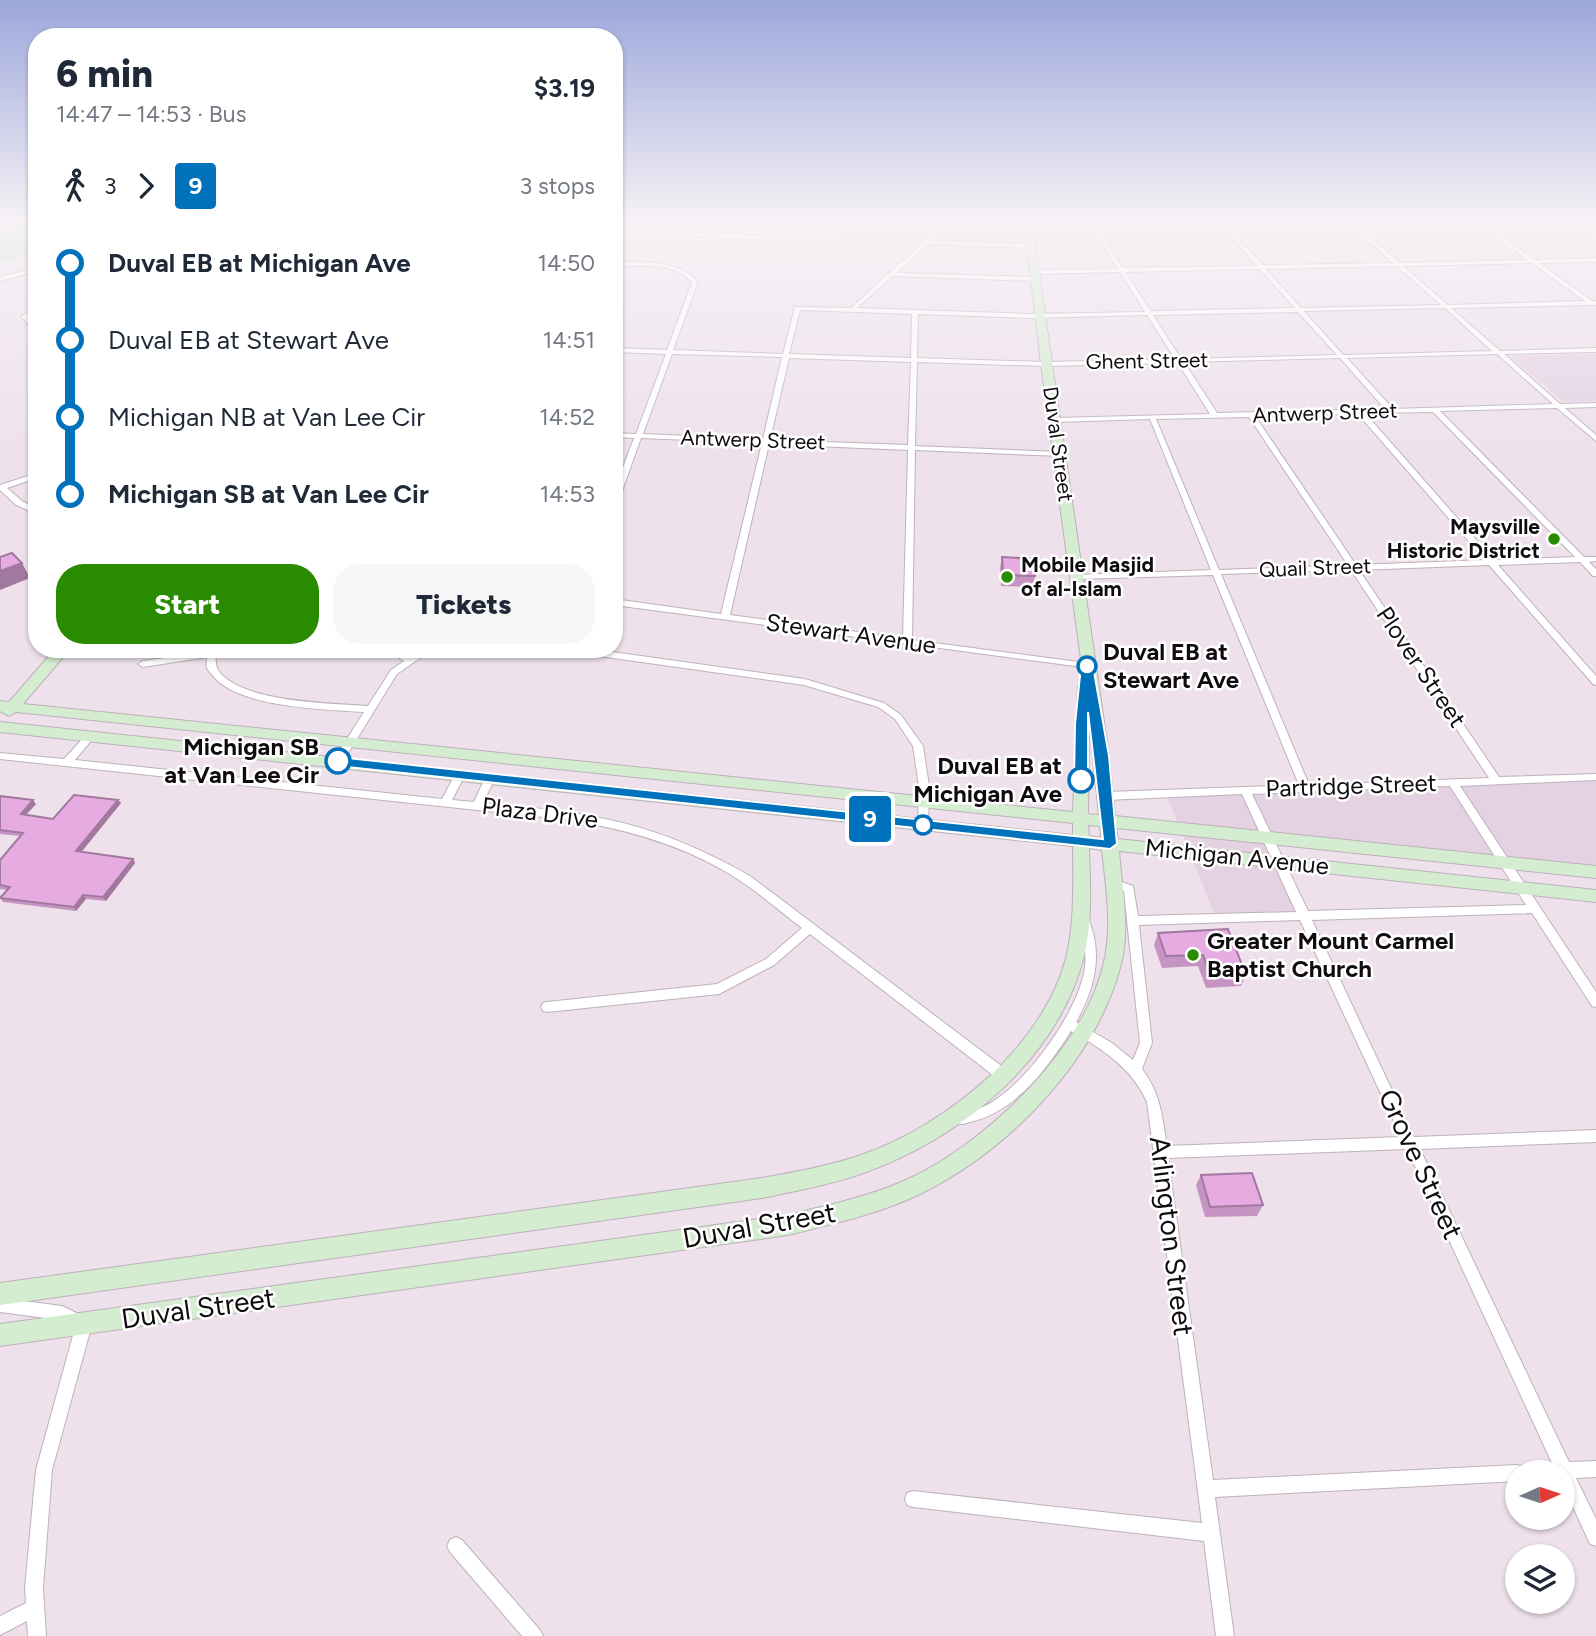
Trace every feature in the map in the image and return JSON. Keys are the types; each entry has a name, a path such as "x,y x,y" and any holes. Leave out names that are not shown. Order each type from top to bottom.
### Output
{"street":[{"path":"623,478 691,298"},
{"path":"852,310 865,298"},
{"name":"Duval Street","path":"0,1335 788,1225 858,1207 913,1187 955,1162 999,1130 1039,1091 1112,967 1117,922 1106,796 1039,298"},
{"path":"1141,298 1215,416"},
{"path":"1289,298 1391,411"},
{"path":"1436,298 1596,439"},
{"path":"725,617 797,308 1041,315 1594,304"},
{"path":"908,642 915,312"},
{"name":"Ghent Street","path":"623,349 1046,364 1596,351"},
{"name":"Antwerp Street","path":"1055,420 1596,405"},
{"path":"1435,410 1596,574"},
{"path":"1360,412 1596,682"},
{"name":"Plover Street","path":"1251,415 1496,780"},
{"path":"1152,417 1305,787"},
{"name":"Antwerp Street","path":"623,435 1060,454"},
{"path":"28,478 1,487 28,508"},
{"name":"Quail Street","path":"1076,577 1596,559"},
{"name":"Stewart Avenue","path":"623,603 1087,666"},
{"path":"623,656 805,682 881,705 898,717 918,746 923,825"},
{"path":"0,721 6,706 54,658"},
{"path":"143,664 174,658"},
{"path":"208,658 213,671 239,691 276,701 371,709"},
{"path":"405,658 409,660"},
{"path":"338,761 394,672 413,658"},
{"name":"Duval Street","path":"0,1294 762,1188 824,1175 875,1159 947,1122 1022,1056 1048,1018 1069,977 1078,949 1083,916 1081,724 1087,666"},
{"name":"Michigan Avenue","path":"6,706 1596,872"},
{"name":"Michigan Avenue","path":"0,727 1596,896"},
{"path":"67,763 90,736"},
{"name":"Plaza Drive","path":"0,756 610,822 672,841 701,852 746,879 1003,1075"},
{"path":"445,803 460,775"},
{"name":"Partridge Street","path":"1106,796 1596,777"},
{"path":"477,806 489,778"},
{"path":"1452,782 1596,1002"},
{"name":"Grove Street","path":"1245,790 1560,1460"},
{"path":"1360,848 1362,870"},
{"path":"1114,883 1129,890 1146,1042 1136,1068"},
{"path":"1132,922 1535,909"},
{"path":"947,1122 989,1111 1077,1029 1090,972 1089,934 1083,916"},
{"path":"547,1007 719,989 770,962 810,928"},
{"name":"Arlington Street","path":"1077,1029 1136,1068 1147,1083 1154,1102 1211,1533"},
{"path":"1161,1152 1596,1136"},
{"path":"0,1305 62,1312 84,1324 44,1470 34,1588 37,1636"},
{"path":"1575,1470 1596,1469"},
{"path":"1205,1489 1505,1474"},
{"name":"Grove Street","path":"1575,1492 1596,1538"},
{"path":"913,1499 1211,1533 1225,1636"},
{"path":"456,1546 534,1636"},
{"path":"0,1626 36,1608"}],"shaded area":[{"path":"1596,354 1596,401 1563,402 1510,356"},
{"path":"1596,777 1596,872 1268,838 1304,916 1217,920 1166,794"}],"building":[{"path":"12,553 22,563 0,571 0,557"},
{"path":"1002,557 1034,559 1035,576 1003,575"},
{"path":"74,795 118,800 76,851 133,859 103,897 83,895 74,907 0,898 10,887 0,885 0,860 23,833 0,830 0,796 33,800 21,814 53,819"},
{"path":"1228,929 1246,975 1211,976 1203,955 1166,956 1158,933"},
{"path":"1252,1173 1263,1205 1210,1207 1201,1175"}],"bus line":[{"name":"9","path":"338,761 1110,844 1102,756 1087,666 1081,724 1081,780"}],"place":[{"name":"Maysville Historic District","path":"1554,539"},
{"name":"Mobile Masjid of al-Islam","path":"1007,577"},
{"name":"Duval EB at Stewart Ave","path":"1087,666"},
{"name":"Michigan SB at Van Lee Cir","path":"338,761"},
{"name":"Duval EB at Michigan Ave","path":"1081,780"},
{"name":"Greater Mount Carmel Baptist Church","path":"1193,955"}]}
